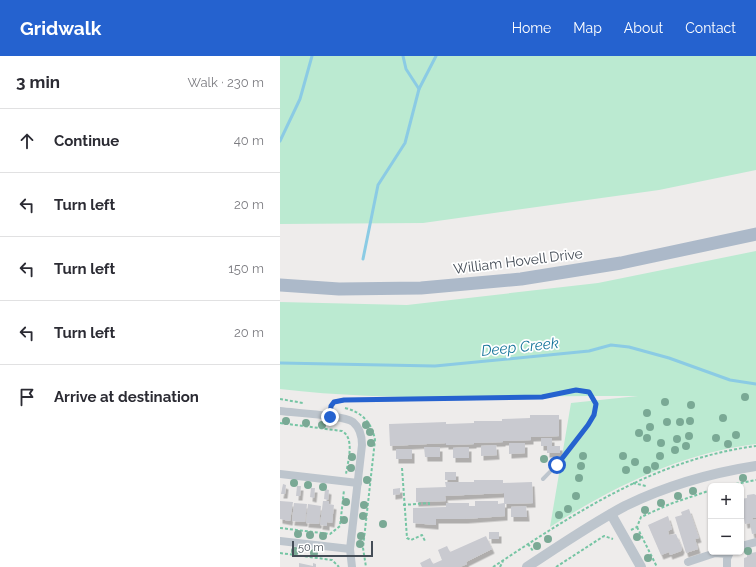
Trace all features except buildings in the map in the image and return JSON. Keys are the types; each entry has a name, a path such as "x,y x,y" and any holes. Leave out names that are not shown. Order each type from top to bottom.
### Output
{"main road":[{"name":"William Hovell Drive","path":"280,285 339,289 421,288 521,278 621,263 756,234"}],"street":[{"path":"280,411 349,420 354,423 362,436 350,549 352,567"},
{"path":"527,567 611,514 646,497 679,484 720,472 756,466"},
{"path":"280,474 358,483"},
{"path":"611,514 641,567"},
{"path":"280,541 350,549"},
{"path":"744,545 756,542"},
{"path":"688,562 709,555"},
{"path":"727,567 729,555"}],"lane":[{"path":"330,417 331,406 334,402 344,400 542,397 576,390 589,392 596,404 594,415 557,465 543,479"}],"path":[{"path":"492,567 579,511 637,480 702,456 756,446"},
{"path":"402,468 403,505 407,538 408,541 422,535 425,541"},
{"path":"741,483 756,480"},
{"path":"556,567 604,536 615,539 637,528 641,517 670,504 708,491"},
{"path":"403,505 429,502 429,506"},
{"path":"637,528 657,567"},
{"path":"280,553 332,560 339,567"},
{"path":"500,567 504,559"}],"green space":[{"path":"280,56 756,56 756,170 659,190 423,223 280,224"},
{"path":"756,251 756,444 701,455 648,474 598,498 550,527 571,403 638,396 414,397 369,396 280,389 280,302 407,305 598,283"}],"waterway":[{"path":"280,141 300,99 312,56"},
{"path":"403,56 406,69 419,89"},
{"path":"363,259 378,185 405,143 419,89 436,56"},
{"name":"Deep Creek","path":"280,363 435,366 589,351 611,345 629,347 669,358 730,380 756,384"}],"route":[{"path":"330,417 331,406 334,402 344,400 542,397 576,390 589,392 595,399 596,409 594,415 557,465"}]}
